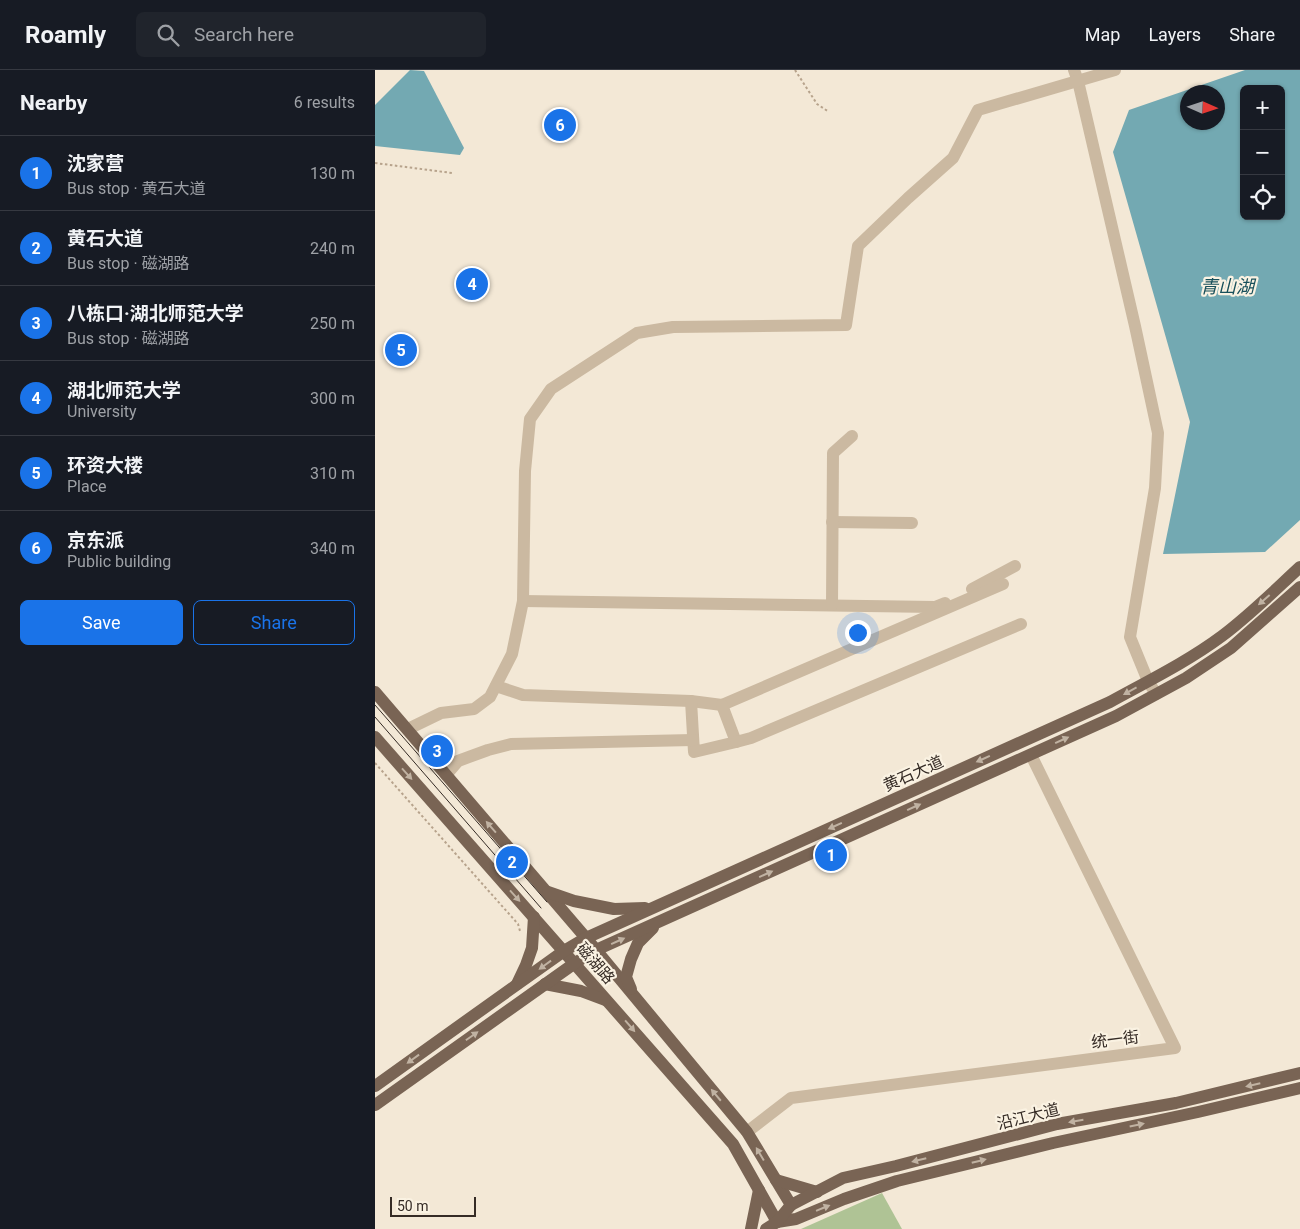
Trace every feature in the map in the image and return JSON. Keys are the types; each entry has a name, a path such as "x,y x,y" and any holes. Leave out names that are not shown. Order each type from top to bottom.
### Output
{"main road":[{"name":"黄石大道","path":"375,1086 564,951 586,938 1110,702 1178,665 1222,636 1300,567"},
{"name":"黄石大道","path":"375,1105 596,950 1116,716 1186,678 1231,648 1300,587"},
{"name":"磁湖路","path":"375,692 586,938 747,1132 791,1205"},
{"name":"磁湖路","path":"375,737 733,1144 759,1190 772,1226"},
{"path":"545,891 574,902 614,909 652,908"},
{"path":"516,986 532,948 534,917"},
{"path":"632,994 626,977 631,959 638,943 658,923"},
{"path":"545,984 581,990 608,1001"},
{"name":"沿江大道","path":"772,1226 791,1205 843,1178 1057,1124 1176,1103 1300,1073"},
{"name":"沿江大道","path":"772,1226 796,1219 844,1199 897,1182 1053,1143 1300,1088"},
{"path":"776,1180 817,1192"},
{"path":"751,1229 759,1190"}],"street":[{"path":"407,729 441,713 474,709 490,696 512,654 523,601 525,471 530,419 551,389 637,333 673,327 846,325 858,246 953,158 978,110 1076,76 1115,70"},
{"path":"1076,76 1133,317 1158,433 1155,488 1130,637 1148,681 1156,694"},
{"path":"832,605 833,453 852,436"},
{"path":"833,522 911,522"},
{"path":"523,601 935,607 949,602 1015,566"},
{"path":"495,686 523,695 691,701 721,705 1003,584"},
{"path":"691,701 694,752 751,738 1021,624"},
{"path":"721,705 736,742"},
{"path":"446,775 458,761 511,744 693,740"},
{"name":"统一街","path":"747,1132 791,1098 1175,1048 1031,754"}],"path":[{"path":"795,70 817,104 829,112"},
{"path":"375,163 452,173"},
{"path":"375,763 518,924 520,931"}],"green space":[{"path":"882,1193 902,1229 801,1229"}],"water":[{"path":"410,70 424,71 464,148 460,155 375,146 375,105"},
{"name":"青山湖","path":"1245,70 1300,70 1300,520 1265,552 1163,554 1190,422 1113,152 1129,110 1180,92 1180,130 1225,130 1225,85 1202,85"}],"tram line":[{"path":"375,705 547,902"},
{"path":"375,717 541,908"}],"place":[{"name":"京东派","path":"560,125"},
{"name":"湖北师范大学","path":"472,284"},
{"name":"环资大楼","path":"401,350"},
{"name":"八栋口·湖北师范大学","path":"437,751"},
{"name":"沈家营","path":"831,855"},
{"name":"黄石大道","path":"512,862"}]}
